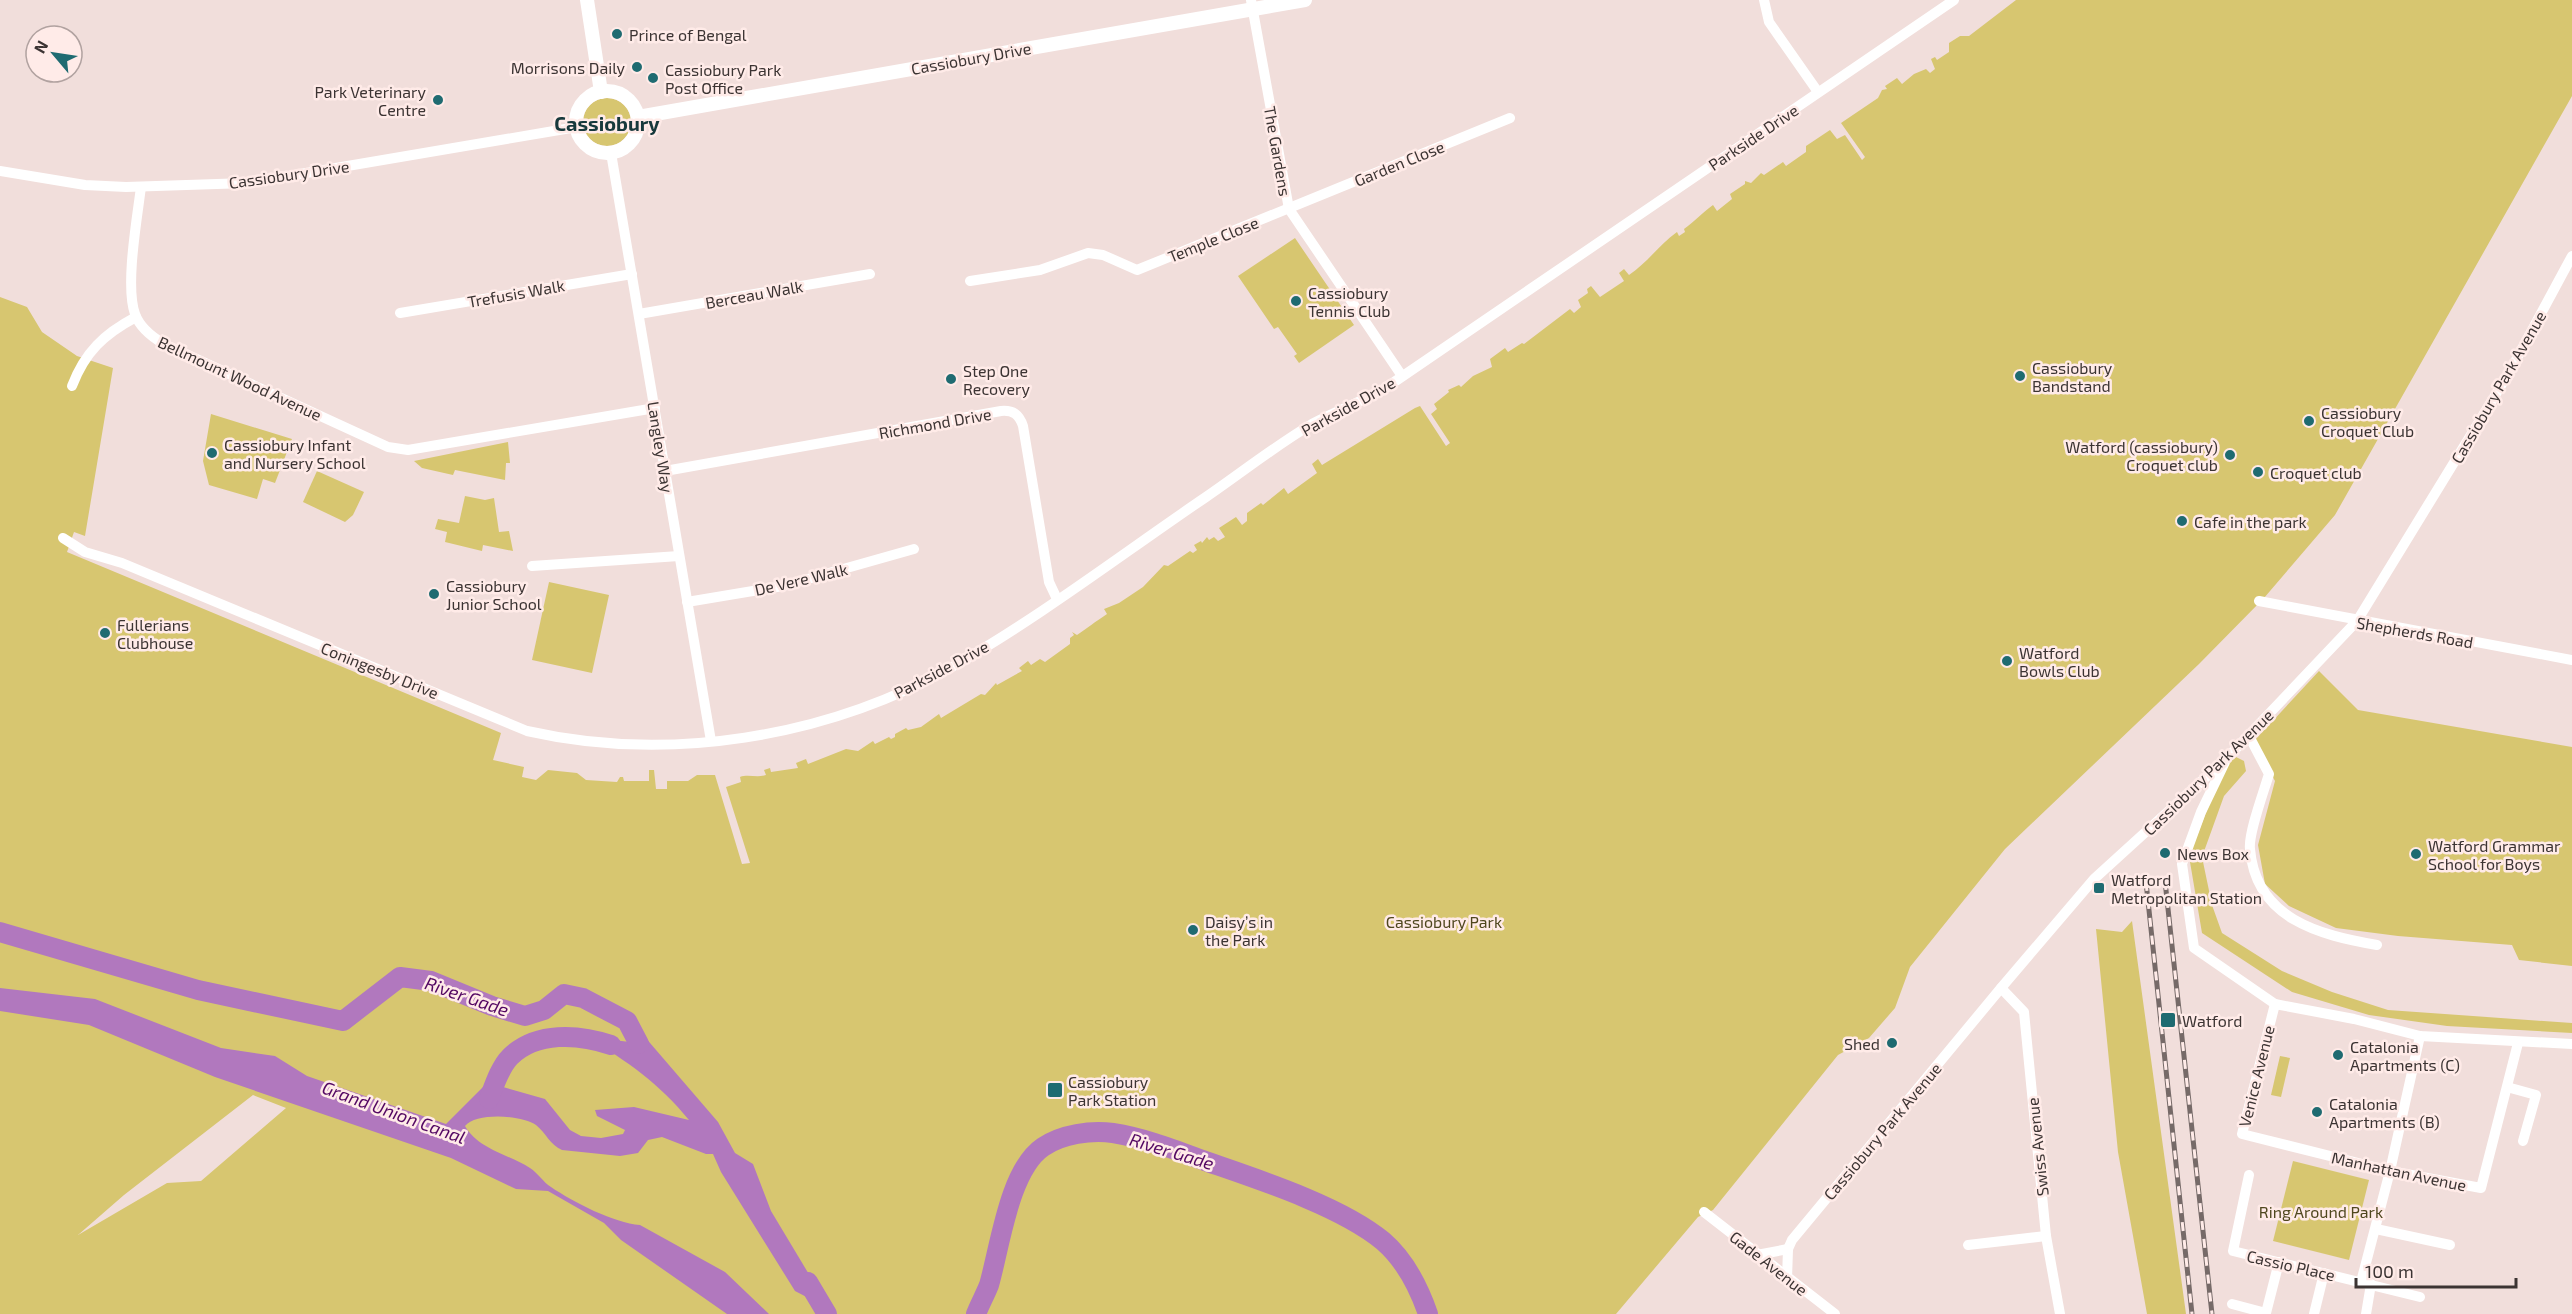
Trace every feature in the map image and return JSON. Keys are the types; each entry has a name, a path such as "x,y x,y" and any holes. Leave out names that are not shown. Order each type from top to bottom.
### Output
{"street":[{"path":"587,0 601,92"},
{"name":"Cassiobury Drive","path":"638,117 1252,4 1305,0"},
{"path":"1764,0 1769,22 1818,92"},
{"name":"Parkside Drive","path":"711,741 800,726 886,697 951,667 1057,599 1313,424 1371,396 1402,376 1954,0"},
{"name":"The Gardens","path":"1252,4 1289,208 1402,376"},
{"path":"601,92 621,94 635,107 638,117 635,137 629,145 610,153 593,150 585,144 577,128 577,118 585,101 601,92"},
{"name":"Garden Close","path":"1289,208 1510,118"},
{"name":"Cassiobury Drive","path":"0,171 85,185 141,187 247,183 577,128"},
{"name":"Langley Way","path":"610,153 633,273 711,741"},
{"path":"72,386 86,355 118,327 136,316 132,279 141,187"},
{"name":"Temple Close","path":"970,281 1040,270 1088,254 1103,255 1137,270 1289,208"},
{"name":"Cassiobury Park Avenue","path":"1788,1249 1792,1240 2094,879 2228,757 2357,621 2510,371 2572,256"},
{"name":"Trefusis Walk","path":"400,314 633,273"},
{"name":"Berceau Walk","path":"639,314 870,274"},
{"name":"Bellmount Wood Avenue","path":"136,316 148,333 164,344 401,451 655,408"},
{"name":"Richmond Drive","path":"665,471 1001,411 1013,412 1019,416 1023,426 1049,582 1057,599"},
{"name":"Coningesby Drive","path":"63,537 85,552 122,563 526,731 573,739 647,745 711,741"},
{"name":"De Vere Walk","path":"687,602 783,586 914,549"},
{"path":"532,566 679,556"},
{"name":"Shepherds Road","path":"2259,601 2572,660"},
{"path":"2248,736 2269,774 2249,848 2259,888 2285,916 2333,938 2377,945"},
{"path":"2228,757 2201,812 2182,864 2194,948 2275,1004 2420,1036 2518,1043 2572,1044"},
{"name":"Swiss Avenue","path":"2001,988 2024,1012 2046,1236 2060,1314"},
{"name":"Venice Avenue","path":"2242,1134 2275,1004"},
{"path":"2366,1314 2366,1283 2376,1229 2420,1036"},
{"name":"Manhattan Avenue","path":"2242,1134 2390,1171 2481,1188 2518,1043"},
{"path":"2507,1087 2536,1095 2523,1141"},
{"name":"Cassio Place","path":"2249,1175 2232,1251 2420,1297"},
{"name":"Gade Avenue","path":"1704,1212 1835,1314"},
{"path":"2376,1229 2450,1245"},
{"path":"1968,1245 2046,1236"},
{"path":"1757,1255 1788,1249 1787,1278"},
{"path":"2232,1304 2266,1313 2279,1262"},
{"path":"2314,1314 2324,1273"}],"green space":[{"name":"Cassiobury Park","path":"2016,0 2572,0 2572,96 2335,515 2264,598 2199,664 2005,849 1910,967 1895,1008 1869,1038 1838,1055 1713,1210 1698,1217 1616,1314 0,1314 0,297 27,307 42,332 77,356 113,368 85,536 74,532 67,552 501,733 493,760 524,767 522,777 536,780 548,770 577,773 586,780 617,782 620,777 623,777 624,781 649,781 649,770 654,770 656,789 667,789 667,781 688,781 697,775 715,775 742,864 750,863 726,787 741,782 740,777 766,775 764,770 770,768 771,772 798,768 796,763 806,759 808,764 846,749 858,751 873,741 875,744 889,737 891,739 906,728 908,730 921,727 939,714 941,718 981,694 985,695 996,683 997,685 1022,671 1019,668 1028,661 1031,665 1040,659 1045,662 1070,644 1070,638 1074,635 1072,632 1077,635 1107,614 1104,609 1119,603 1143,587 1164,565 1168,566 1190,551 1193,553 1197,550 1194,545 1201,541 1202,543 1207,537 1209,540 1214,537 1218,541 1225,537 1219,528 1236,517 1242,525 1247,521 1247,513 1261,503 1263,505 1284,488 1288,494 1317,473 1312,464 1318,459 1322,465 1415,408 1420,406 1446,446 1450,443 1431,414 1437,409 1434,404 1449,392 1448,390 1459,385 1461,387 1473,376 1492,367 1490,359 1505,348 1508,352 1524,344 1570,309 1574,313 1581,307 1578,300 1588,293 1587,289 1591,286 1600,297 1624,281 1619,273 1624,269 1629,275 1677,232 1679,236 1685,232 1684,229 1713,205 1717,211 1732,199 1730,194 1745,184 1745,181 1751,183 1761,173 1764,175 1783,162 1786,166 1806,152 1806,146 1830,130 1837,139 1845,135 1862,160 1865,157 1841,123 1878,98 1882,90 1887,89 1885,86 1897,78 1902,84 1914,74 1926,69 1930,73 1935,69 1931,59 1935,57 1937,60 1949,52 1949,43 1960,36 1969,36","holes":["253,1095 286,1108 201,1181 167,1183 78,1235 124,1195"]},
{"path":"602,98 612,98 624,105 631,117 631,127 624,139 612,146 602,146 587,135 583,127 583,117 594,102"},
{"name":"Cassiobury Tennis Club","path":"1295,238 1354,325 1299,363 1294,356 1297,354 1278,327 1274,329 1238,276"},
{"path":"211,414 292,439 275,483 263,479 257,499 209,485 203,461"},
{"path":"508,442 510,463 506,463 505,480 455,470 453,475 422,468 414,461"},
{"path":"317,471 364,492 353,515 345,522 303,502"},
{"path":"465,496 485,500 494,498 499,532 509,531 513,551 483,545 482,551 445,542 447,532 435,529 438,519 459,523"},
{"path":"549,582 609,595 592,673 532,660"},
{"name":"Watford Grammar School for Boys","path":"2319,671 2358,710 2572,747 2572,966 2519,960 2512,945 2398,936 2336,928 2289,906 2265,884 2258,845 2275,781 2254,741"},
{"path":"2236,757 2244,761 2246,771 2224,796 2202,857 2212,905 2222,933 2282,971 2332,992 2388,1010 2572,1023 2572,1033 2447,1026 2369,1015 2292,992 2202,933 2189,856 2226,762"},
{"path":"2132,921 2186,1314 2147,1314 2118,1152 2096,929 2122,932"},
{"path":"2280,1056 2290,1058 2281,1097 2271,1095"},
{"name":"Ring Around Park","path":"2293,1161 2369,1180 2349,1260 2273,1241"}],"water":[{"name":"Grand Union Canal","path":"0,988 95,999 221,1048 275,1056 307,1076 446,1124 490,1080 499,1076 503,1087 545,1099 570,1130 581,1136 601,1138 623,1134 625,1130 597,1116 595,1110 634,1107 689,1120 642,1074 587,1037 630,1042 627,1021 644,1036 718,1122 735,1153 753,1164 771,1211 813,1281 822,1305 795,1291 721,1172 713,1154 706,1154 662,1137 648,1140 638,1153 620,1156 562,1150 554,1145 536,1125 510,1117 479,1119 465,1126 485,1146 530,1168 548,1185 571,1199 606,1216 640,1225 725,1272 769,1314 727,1314 621,1240 604,1223 548,1191 516,1189 451,1158 215,1077 89,1025 0,1011"}],"waterway":[{"name":"River Gade","path":"0,932 198,990 343,1021 400,977 431,981 492,1006 525,1016 544,1010 564,994 583,998 627,1021 639,1044"},
{"path":"489,1099 506,1061 520,1049 532,1043 558,1037 572,1037 611,1045"},
{"name":"River Gade","path":"976,1314 989,1285 1007,1210 1022,1173 1031,1158 1043,1147 1059,1139 1095,1132 1125,1135 1160,1145 1273,1185 1345,1216 1383,1241 1398,1256 1415,1284 1428,1314"},
{"name":"River Gade","path":"808,1282 827,1314"}],"railway":[{"path":"2165,881 2212,1314"},
{"path":"2146,882 2192,1314"}],"place":[{"name":"Prince of Bengal","path":"617,34"},
{"name":"Morrisons Daily","path":"637,67"},
{"name":"Cassiobury Park Post Office","path":"653,78"},
{"name":"Park Veterinary Centre","path":"438,100"},
{"name":"Cassiobury Tennis Club","path":"1296,301"},
{"name":"Cassiobury Bandstand","path":"2020,376"},
{"name":"Step One Recovery","path":"951,379"},
{"name":"Cassiobury Croquet Club","path":"2309,421"},
{"name":"Cassiobury Infant and Nursery School","path":"212,453"},
{"name":"Watford (cassiobury) Croquet club","path":"2230,455"},
{"name":"Croquet club","path":"2258,472"},
{"name":"Cafe in the park","path":"2182,521"},
{"name":"Cassiobury Junior School","path":"434,594"},
{"name":"Fullerians Clubhouse","path":"105,633"},
{"name":"Watford Bowls Club","path":"2007,661"},
{"name":"News Box","path":"2165,853"},
{"name":"Watford Grammar School for Boys","path":"2416,854"},
{"name":"Watford Metropolitan Station","path":"2099,888"},
{"name":"Daisy’s in the Park","path":"1193,930"},
{"name":"Watford","path":"2168,1020"},
{"name":"Shed","path":"1892,1043"},
{"name":"Catalonia Apartments (C)","path":"2338,1055"},
{"name":"Cassiobury Park Station","path":"1055,1090"},
{"name":"Catalonia Apartments (B)","path":"2317,1112"}],"district":[{"name":"Cassiobury","path":"607,123"}]}
